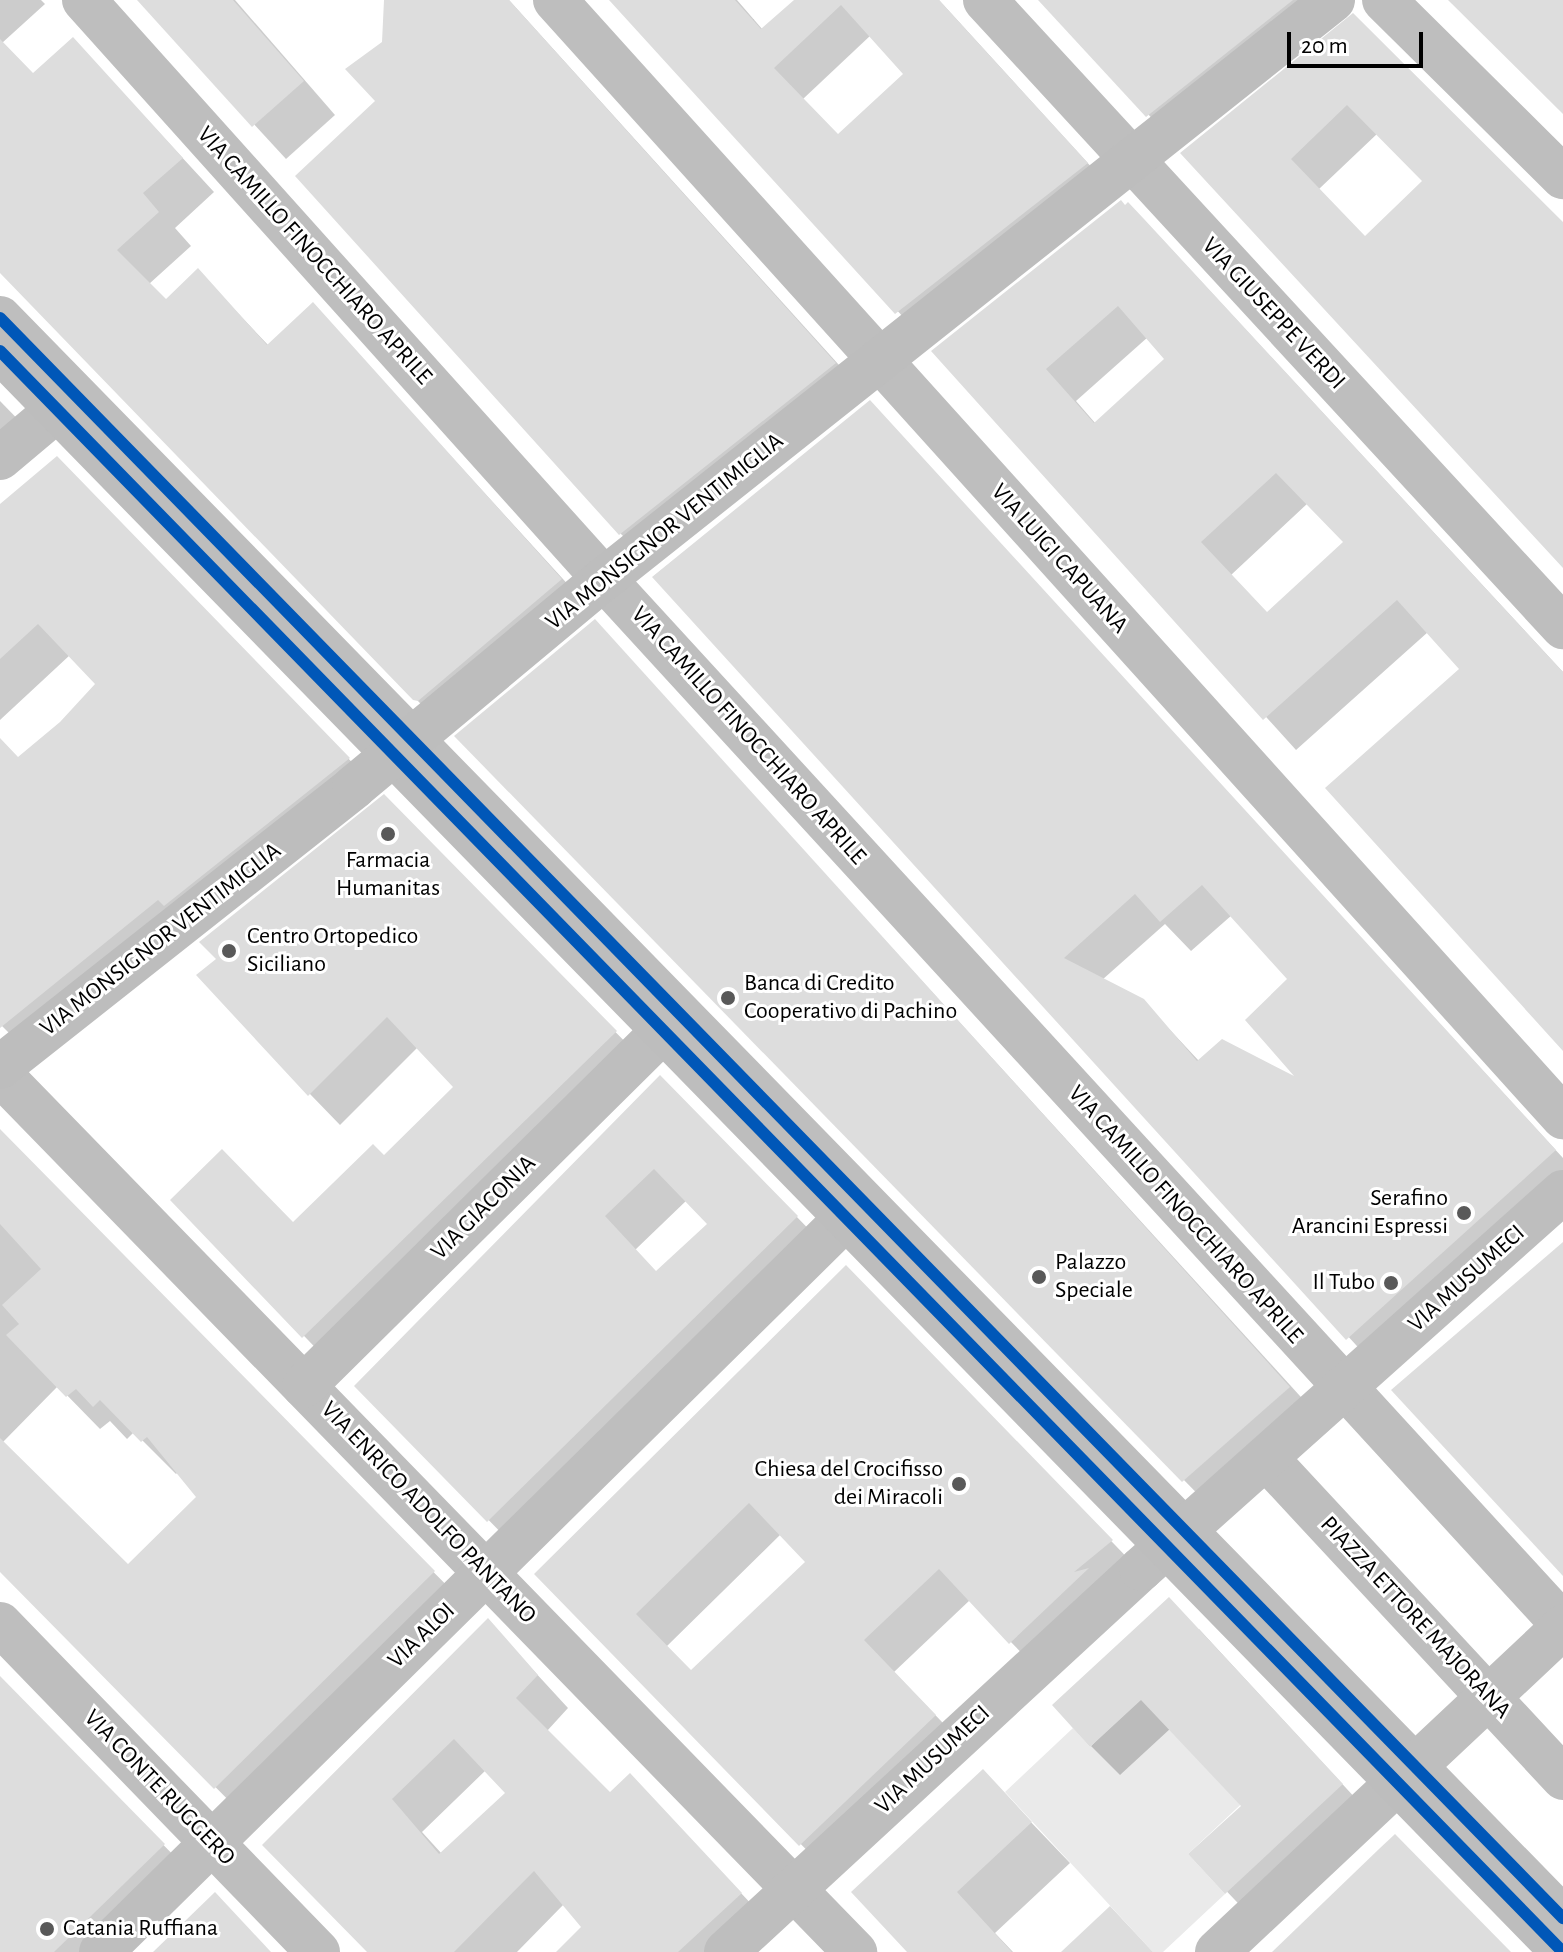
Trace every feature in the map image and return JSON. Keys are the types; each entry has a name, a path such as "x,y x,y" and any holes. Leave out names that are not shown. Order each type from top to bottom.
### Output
{"main road":[{"name":"VIA MONSIGNOR VENTIMIGLIA","path":"0,1067 403,747 604,579 1333,0"},
{"path":"0,351 403,747 663,1031 1395,1788 1563,1952"}],"street":[{"name":"VIA CAMILLO FINOCCHIARO APRILE","path":"84,0 604,579 1345,1373"},
{"name":"VIA LUIGI CAPUANA","path":"555,0 1563,1117"},
{"name":"VIA GIUSEPPE VERDI","path":"985,0 1563,627"},
{"path":"1384,0 1563,177"},
{"path":"0,318 1164,1548"},
{"path":"0,458 57,410"},
{"name":"VIA GIACONIA","path":"304,1386 663,1031"},
{"name":"VIA ENRICO ADOLFO PANTANO","path":"0,1074 855,1952"},
{"name":"VIA MUSUMECI","path":"726,1952 1164,1548 1266,1458 1345,1373 1563,1192"},
{"name":"VIA ALOI","path":"101,1952 846,1218"},
{"path":"1217,1952 1395,1788 1563,1626 1345,1373"},
{"name":"PIAZZA ETTORE MAJORANA","path":"1266,1458 1563,1778"},
{"name":"VIA CONTE RUGGERO","path":"0,1624 318,1952"},
{"path":"1395,1788 1563,1918"}],"shaded area":[{"path":"1155,1686 1253,1793 1188,1854 1225,1894 1163,1952 1153,1952 1005,1792 1073,1728 1090,1747"}],"building":[{"path":"137,0 233,0 304,81 252,127"},
{"path":"384,0 509,0 836,363 619,535 295,176 375,101 345,69 382,42"},
{"path":"609,0 735,0 761,29 794,0 939,0 1088,163 895,314","holes":["841,5 903,74 838,134 774,68"]},
{"path":"1038,0 1293,0 1146,117"},
{"path":"1448,0 1563,0 1563,114"},
{"path":"1353,13 1563,222 1563,568 1180,153","holes":["1347,105 1422,181 1365,236 1291,159"]},
{"path":"73,37 183,158 143,193 159,212 117,250 166,299 198,268 267,345 313,302 562,579 418,701 413,700 0,273 0,39 33,73"},
{"path":"1121,200 1125,205 1128,202 1563,672 1563,1051 1325,788 1459,669 1397,600 1263,720 931,351","holes":["1118,306 1164,359 1094,423 1046,369","1276,473 1343,542 1267,612 1201,542"]},
{"path":"870,400 1556,1150 1346,1340 652,577","holes":["1202,885 1287,979 1245,1020 1294,1076 1222,1039 1197,1061 1144,999 1064,958 1135,894 1160,922"]},
{"path":"57,456 350,758 164,906 158,900 0,1028 0,738 18,757 60,722 95,684 38,624 0,659 0,504"},
{"path":"595,619 1290,1387 1182,1482 454,736"},
{"path":"384,794 617,1031 302,1338 170,1200 222,1149 293,1222 373,1144 384,1155 453,1087 387,1017 308,1096 196,975 216,959 199,942"},
{"path":"660,1075 798,1216 487,1522 354,1386","holes":["654,1169 707,1224 656,1271 605,1216"]},
{"path":"0,1129 435,1571 214,1789 0,1572 0,1438 128,1564 196,1497 147,1437 141,1442 100,1400 93,1407 76,1389 66,1397 6,1335 19,1324 2,1305 41,1269 0,1224"},
{"path":"1563,1242 1563,1576 1391,1390"},
{"path":"846,1265 1113,1540 1074,1572 1089,1568 1009,1644 939,1569 864,1640 936,1715 799,1846 534,1574","holes":["749,1503 805,1562 691,1670 636,1614"]},
{"path":"1169,1597 1343,1784 1225,1894 1188,1854 1241,1806 1141,1700 1090,1747 1052,1705"},
{"path":"488,1618 538,1675 516,1698 610,1792 630,1773 742,1893 678,1952 556,1952 581,1927 534,1871 454,1952 367,1952 262,1845","holes":["454,1739 505,1793 439,1854 392,1799"]},
{"path":"0,1676 165,1844 54,1952 0,1952"},
{"path":"983,1769 1032,1822 957,1892 1012,1952 907,1952 851,1892"},
{"path":"1395,1834 1511,1952 1272,1952 1379,1849"},
{"path":"215,1892 271,1952 153,1952"},
{"path":"1110,1906 1153,1952 1061,1952"}],"cycle path":[{"path":"0,318 1563,1918"},
{"path":"0,351 1563,1952"}],"place":[{"name":"Farmacia Humanitas","path":"388,834"},
{"name":"Centro Ortopedico Siciliano","path":"229,951"},
{"name":"Banca di Credito Cooperativo di Pachino","path":"728,998"},
{"name":"Serafino Arancini Espressi","path":"1464,1213"},
{"name":"Palazzo Speciale","path":"1039,1277"},
{"name":"Il Tubo","path":"1391,1283"},
{"name":"Chiesa del Crocifisso dei Miracoli","path":"959,1484"},
{"name":"Catania Ruffiana","path":"47,1929"}]}
